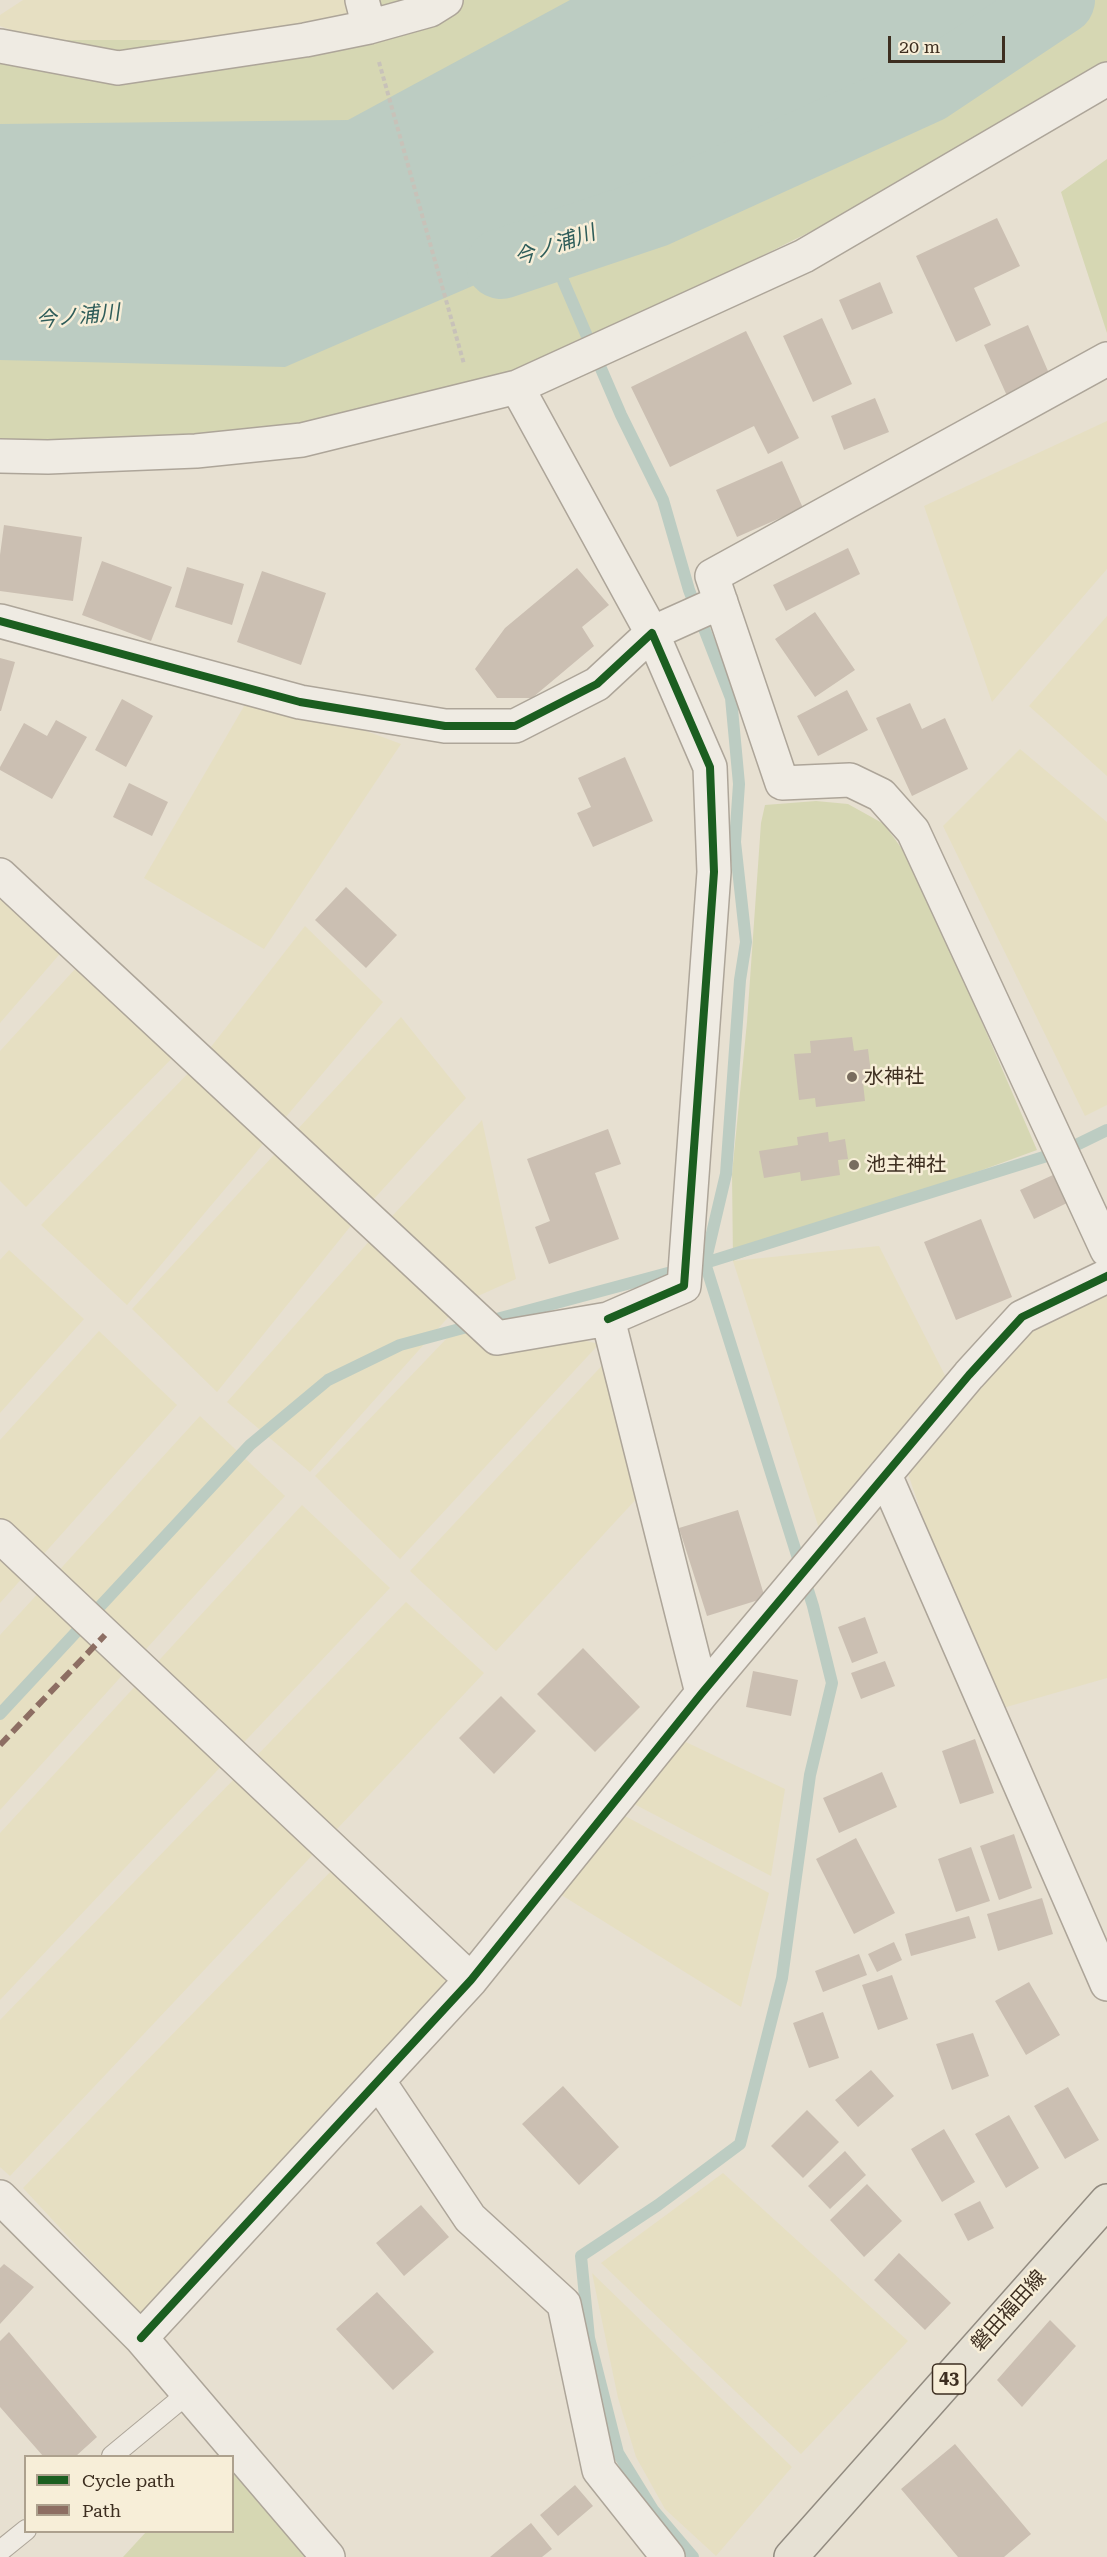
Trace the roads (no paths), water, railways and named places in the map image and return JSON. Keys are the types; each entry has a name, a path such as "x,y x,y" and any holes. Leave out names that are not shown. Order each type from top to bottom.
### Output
{"main road":[{"name":"磐田福田線","path":"791,2557 1107,2200"}],"street":[{"path":"0,46 118,68 304,40 365,14 430,10 446,0"},
{"path":"0,456 48,457 195,451 302,440 518,387 804,256 1107,80"},
{"path":"1107,359 712,576 782,783 850,780 881,795 913,831 1107,1250"},
{"path":"0,875 497,1338 608,1318 684,1286 714,872 710,767 652,633 518,387"},
{"path":"0,621 300,702 445,726 515,726 597,684 652,633 721,602"},
{"path":"141,2338 471,1980 702,1694 885,1475 1022,1317 1107,1276"},
{"path":"608,1318 702,1694"},
{"path":"885,1475 1107,1984"},
{"path":"0,1536 471,1980"},
{"path":"379,2082 470,2218 564,2304 599,2470 668,2557"},
{"path":"0,2196 141,2338 328,2557"}],"lane":[{"path":"114,2455 187,2394"},
{"path":"0,2551 24,2532"}],"water":[{"path":"570,0 1086,0 859,119 285,367 0,360 0,124 348,120"}],"waterway":[{"name":"今ノ浦川","path":"501,264 656,212 928,88 1060,0"},
{"path":"549,248 621,415 663,500 689,590 731,698 739,784 735,842 746,942 740,980 726,1174 705,1263 813,1606 832,1683 810,1775 782,1978 740,2144 658,2205 581,2256 589,2338 618,2453 653,2510 693,2557"},
{"path":"0,1714 250,1445 328,1380 400,1345 705,1263 1066,1150 1107,1130"}],"place":[{"name":"水神社","path":"852,1077"},
{"name":"池主神社","path":"854,1165"}]}
